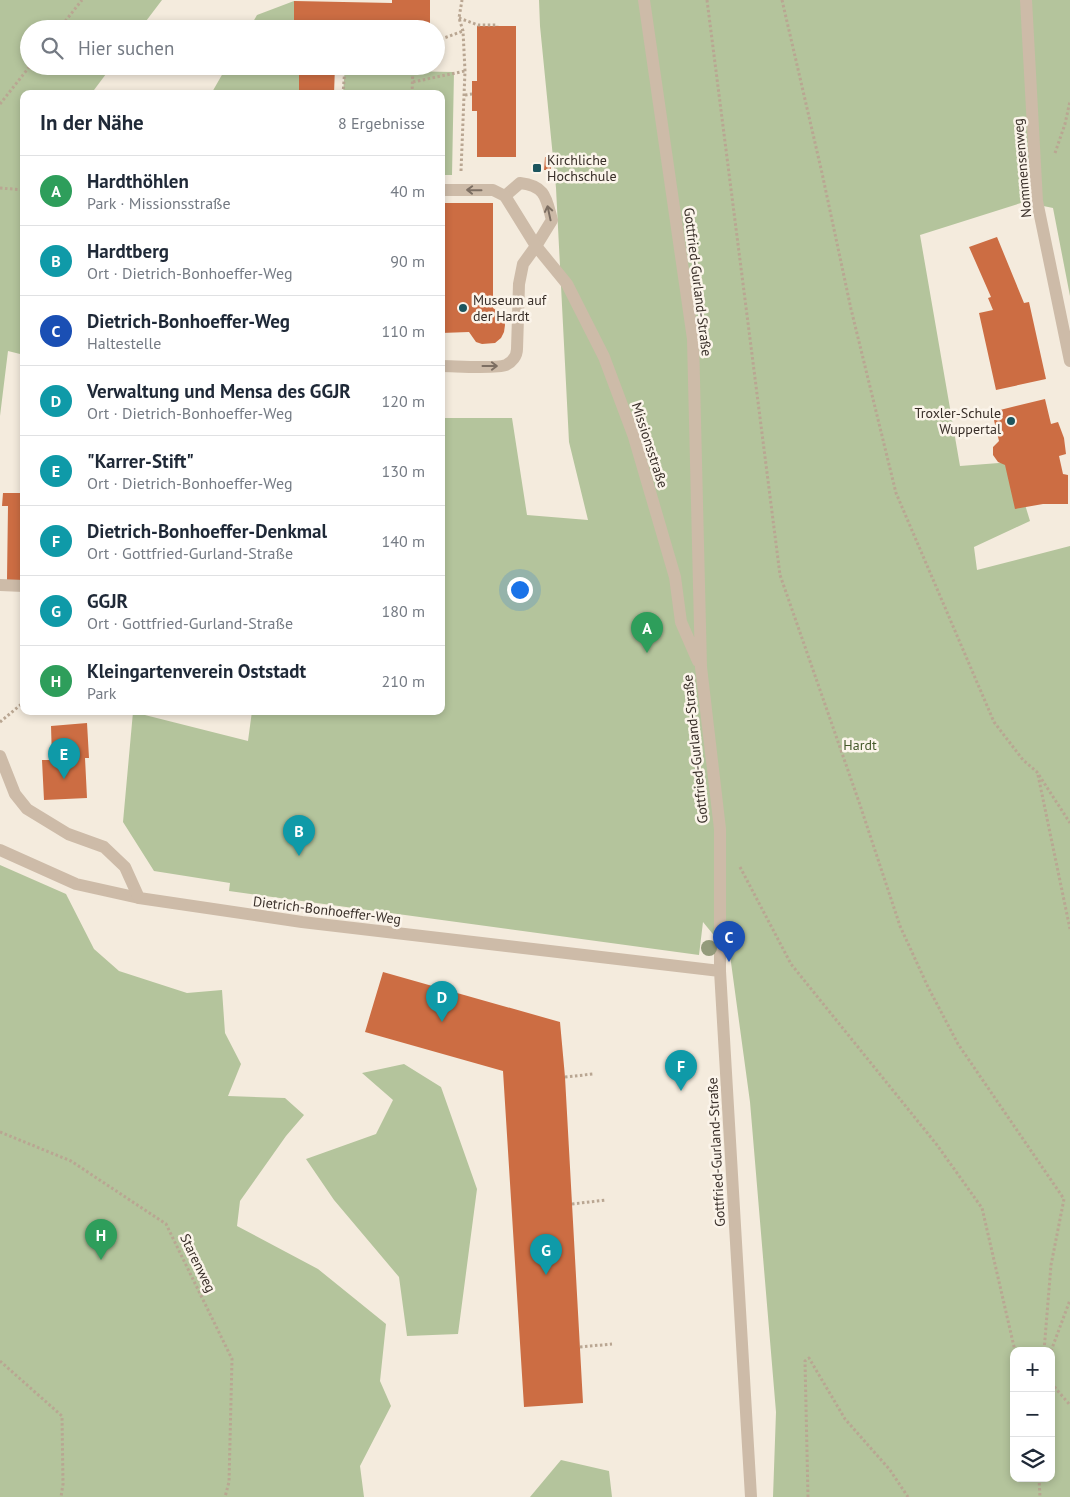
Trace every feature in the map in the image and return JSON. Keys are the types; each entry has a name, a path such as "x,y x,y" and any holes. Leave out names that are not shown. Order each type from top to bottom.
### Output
{"street":[{"name":"Gottfried-Gurland-Straße","path":"644,0 693,339 701,668 720,829 720,971 751,1497"},
{"name":"Nommensenweg","path":"1026,0 1037,201 1070,361"},
{"path":"445,190 493,190 506,196 520,183 530,184 545,194 552,220 523,264 519,284 517,354 511,361 500,366 445,366"},
{"name":"Missionsstraße","path":"506,196 536,246 566,284 604,357 634,437 675,577 681,622 701,668"},
{"path":"0,586 20,586"},
{"path":"0,756 15,794 27,809 68,834 104,847 125,867 138,898"},
{"name":"Dietrich-Bonhoeffer-Weg","path":"0,850 76,884 138,898 312,924 720,971"}],"path":[{"path":"66,20 82,0"},
{"path":"461,190 465,71 463,31 458,18 462,0"},
{"path":"707,0 780,576 856,793 900,926 958,1044 1064,1199 1051,1265 1044,1347"},
{"path":"782,0 851,310 896,493 994,722 1023,760 1037,772 1070,823"},
{"path":"458,18 478,25 497,26"},
{"path":"445,38 463,31"},
{"path":"412,82 465,71"},
{"path":"0,104 23,75"},
{"path":"344,90 345,75"},
{"path":"412,75 412,90"},
{"path":"465,95 472,94"},
{"path":"0,188 20,190"},
{"path":"0,722 20,705"},
{"path":"1037,772 1070,929"},
{"path":"737,863 791,964 937,1145 982,1208 1014,1347"},
{"path":"565,1077 593,1074"},
{"name":"Starenweg","path":"0,1132 71,1161 166,1224 232,1359 228,1482 225,1497"},
{"path":"572,1204 606,1200"},
{"path":"1052,1347 1070,1300"},
{"path":"580,1347 612,1344"},
{"path":"808,1497 805,1361 809,1358 845,1419 890,1470 908,1497"},
{"path":"0,1361 62,1416 63,1484 60,1497"},
{"path":"1055,1388 1070,1405"},
{"path":"1039,1482 1040,1497"}],"green space":[{"path":"0,0 162,0 147,20 20,20 20,75 105,75 94,90 20,90 20,354 8,351 0,416"},
{"name":"Hardt","path":"539,0 1070,0 1070,296 1053,208 1024,202 920,235 960,466 1012,462 1030,521 974,547 977,570 1070,546 1070,1497 773,1497 776,1412 750,1102 730,955 703,922 699,955 229,891 230,883 154,871 123,822 133,715 145,715 248,741 251,715 445,715 445,418 512,418 527,515 588,520 569,442 556,188"},
{"path":"294,1 294,20 254,20 257,15"},
{"path":"445,72 454,72 452,175 445,175 445,90 343,90 344,75 445,75"},
{"path":"222,75 299,75 299,90 213,90"},
{"path":"0,865 66,894 94,949 119,971 187,993 222,990 225,1033 241,1064 228,1096 285,1098 304,1115 286,1136 240,1201 237,1226 318,1269 386,1324 380,1381 391,1406 360,1466 364,1497 0,1497"},
{"path":"404,1064 441,1087 477,1189 458,1334 407,1336 399,1277 334,1200 306,1159 376,1134 393,1100 362,1073"},
{"path":"561,1460 609,1471 612,1497 530,1497"}],"building":[{"path":"392,0 430,0 430,20 294,20 294,1 392,3"},
{"path":"477,26 516,26 516,157 477,157 477,111 472,111 472,81 477,81"},
{"path":"299,75 335,75 334,90 299,90"},
{"path":"545,157 551,157 551,170 544,170"},
{"path":"445,203 493,203 493,308 504,319 504,332 495,343 482,344 476,342 469,332 445,333"},
{"path":"997,237 1024,303 1029,302 1046,379 996,390 979,313 993,310 988,298 991,297 969,247"},
{"path":"1045,399 1051,424 1058,422 1064,438 1066,454 1059,456 1063,474 1068,475 1068,504 1043,504 1015,509 1005,465 998,462 993,455 993,447 999,441 992,412"},
{"path":"3,493 20,493 20,580 7,580 8,506 2,506"},
{"path":"87,723 89,758 85,758 87,798 44,800 42,760 52,760 51,726"},
{"path":"383,972 560,1022 565,1077 583,1403 524,1407 503,1071 365,1032"}],"place":[{"name":"Kirchliche Hochschule","path":"537,168"},
{"name":"Museum auf der Hardt","path":"463,308"},
{"name":"Troxler-Schule Wuppertal","path":"1011,421"},
{"name":"Hardthöhlen","path":"647,653"},
{"name":"\"Karrer-Stift\"","path":"64,779"},
{"name":"Hardtberg","path":"299,856"},
{"name":"Dietrich-Bonhoeffer-Weg","path":"729,962"},
{"name":"Verwaltung und Mensa des GGJR","path":"442,1022"},
{"name":"Dietrich-Bonhoeffer-Denkmal","path":"681,1091"},
{"name":"Kleingartenverein Oststadt","path":"101,1260"},
{"name":"GGJR","path":"546,1275"}]}
